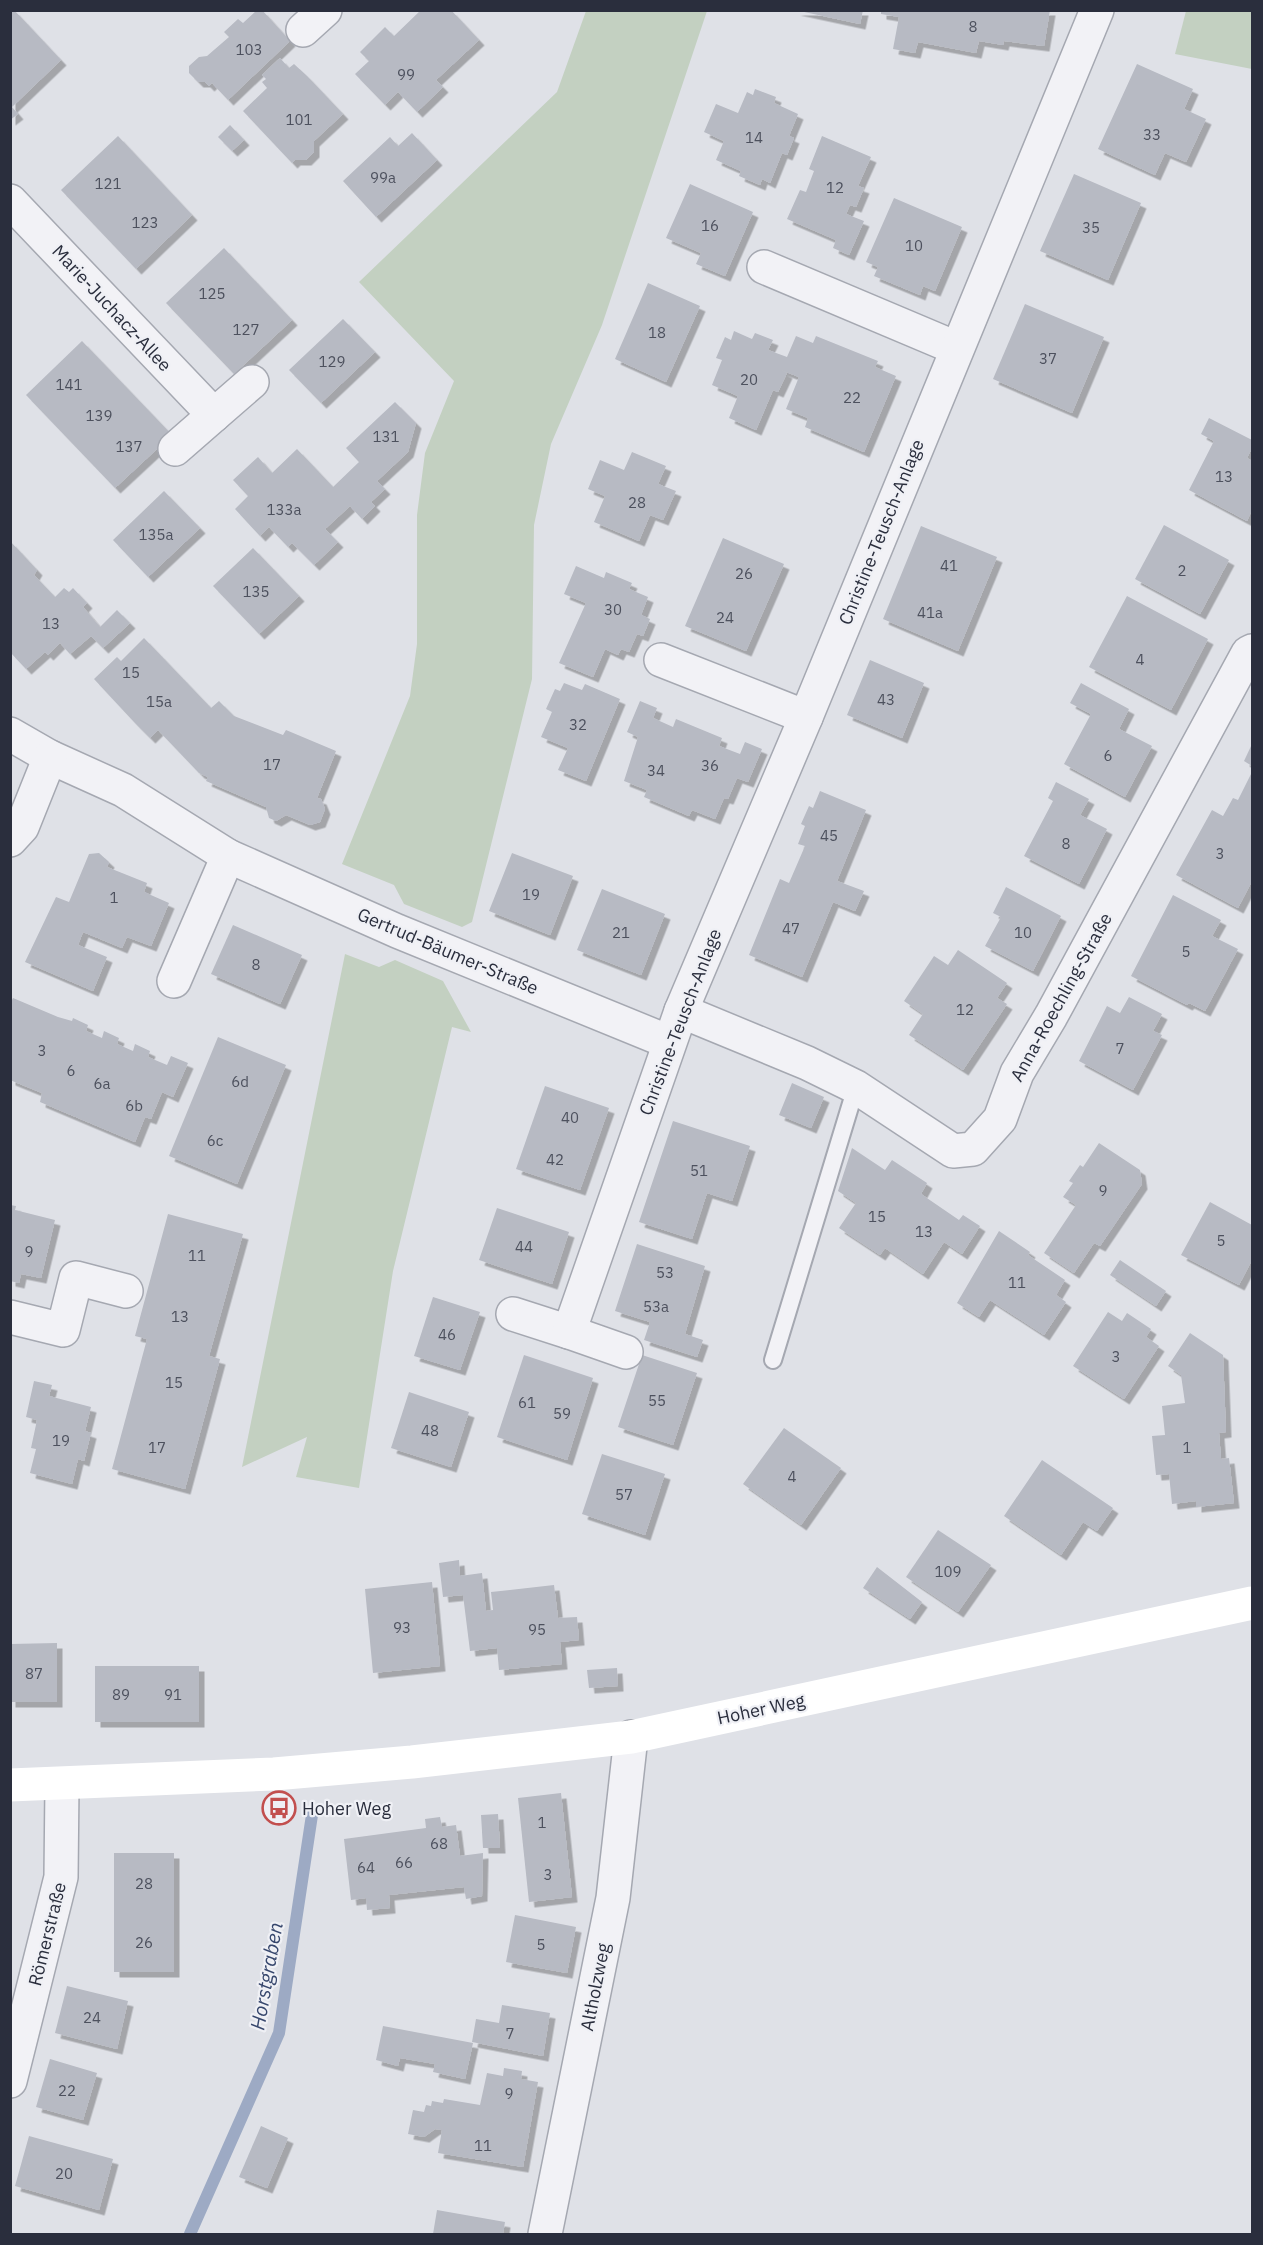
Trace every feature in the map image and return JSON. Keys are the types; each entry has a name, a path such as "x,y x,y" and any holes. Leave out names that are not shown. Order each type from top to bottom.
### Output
{"street":[{"name":"Christine-Teusch-Anlage","path":"569,1332 681,1011 806,717 956,348 1098,10"},
{"name":"Marie-Juchacz-Allee","path":"10,201 214,415"},
{"path":"764,267 956,348"},
{"path":"176,449 252,382"},
{"name":"Anna-Roechling-Straße","path":"681,1011 807,1063 856,1087 953,1151 972,1149 1000,1119 1017,1073 1057,1006 1248,653 1252,651"},
{"path":"661,660 806,717"},
{"name":"Gertrud-Bäumer-Straße","path":"10,734 50,757 123,790 228,856 397,931 669,1042"},
{"path":"10,840 22,827 50,757"},
{"path":"174,981 228,856"},
{"path":"10,1317 63,1330 76,1278 126,1291"},
{"path":"513,1314 626,1352"},
{"name":"Hoher Weg","path":"10,1785 62,1785 274,1774 412,1762 631,1737 1252,1603"},
{"name":"Altholzweg","path":"545,2235 614,1898 631,1737"},
{"name":"Römerstraße","path":"10,2081 61,1877 62,1785"}],"lane":[{"path":"773,1360 856,1087"}],"green space":[{"path":"586,11 707,11 602,325 551,444 534,525 532,679 472,922 462,927 404,904 394,885 342,864 410,696 417,644 417,515 425,453 454,381 359,282 557,92"},
{"path":"1186,11 1252,11 1252,69 1175,54"},
{"path":"345,954 379,967 395,960 443,981 471,1032 452,1027 393,1271 359,1488 296,1477 307,1437 242,1467"}],"building":[{"path":"10,10 14,10 61,60 12,107 18,114 10,120"},
{"path":"257,10 262,10 290,41 228,100 212,83 209,86 205,82 198,82 189,73 189,66 199,57 207,56 229,37 224,32 238,19 243,23"},
{"path":"421,10 451,10 479,40 436,80 443,87 417,112 398,92 385,105 355,74 369,61 360,52 385,27 394,36"},
{"path":"795,10 863,10 860,24"},
{"path":"881,10 1050,10 1044,46 1004,41 1003,45 979,41 976,53 918,42 915,53 893,49 899,17 881,14"},
{"path":"280,58 289,68 294,64 343,114 314,141 314,152 306,160 295,160 292,163 243,111 267,88 262,82 266,79 262,75"},
{"path":"1137,64 1193,89 1184,109 1206,119 1186,162 1165,153 1155,175 1098,149"},
{"path":"755,89 776,97 774,103 798,114 789,136 794,138 787,155 782,153 770,183 762,179 760,185 739,176 741,171 716,160 724,141 704,132 716,104 738,113 747,92 753,95"},
{"path":"230,125 244,140 232,151 218,137"},
{"path":"412,133 437,160 376,217 343,181 390,137 398,146"},
{"path":"118,136 192,215 136,269 61,190"},
{"path":"822,136 871,157 858,186 864,188 856,207 850,205 846,214 864,221 849,255 833,248 836,240 787,219 800,190 806,192 814,171 809,169"},
{"path":"1074,174 1141,203 1108,280 1040,251"},
{"path":"690,184 753,212 725,276 696,264 701,253 666,238"},
{"path":"894,198 962,227 935,291 923,286 920,295 874,276 878,267 866,262"},
{"path":"224,248 292,320 234,374 166,303"},
{"path":"648,283 700,306 666,382 615,359"},
{"path":"1025,304 1104,337 1072,413 993,379"},
{"path":"343,319 375,352 321,403 289,370"},
{"path":"734,331 752,339 755,333 773,340 768,350 787,357 796,336 813,343 816,336 878,361 875,367 896,376 864,452 805,427 808,418 786,409 799,377 781,370 787,373 778,392 773,390 756,430 729,418 738,396 712,385 722,360 716,358 725,337 731,340"},
{"path":"82,341 172,435 115,488 26,395"},
{"path":"395,402 416,423 408,452 377,481 385,489 371,502 375,506 362,519 350,506 325,529 338,542 314,565 292,543 288,547 269,527 260,536 235,509 248,496 233,480 258,457 272,473 297,449 333,487 359,462 346,448"},
{"path":"1209,418 1252,440 1252,448 1247,458 1252,461 1252,510 1247,521 1189,490 1214,441 1201,434"},
{"path":"632,452 666,466 658,484 676,491 663,520 650,515 639,541 594,522 605,496 588,489 600,460 624,470"},
{"path":"164,491 200,528 148,577 113,540"},
{"path":"1164,525 1229,560 1200,614 1135,579"},
{"path":"921,526 997,557 958,651 883,619"},
{"path":"723,538 784,564 746,651 685,626"},
{"path":"10,541 37,570 34,575 55,597 64,588 69,592 73,588 87,603 83,607 100,627 117,610 130,623 103,648 91,636 70,654 60,643 48,655 45,652 26,669 10,652"},
{"path":"253,548 299,596 259,634 213,586"},
{"path":"576,566 604,578 606,572 632,583 629,589 648,597 641,615 650,619 643,636 637,634 629,652 621,649 618,655 605,649 593,677 559,663 586,603 564,594"},
{"path":"1127,596 1208,639 1171,710 1089,667"},
{"path":"144,638 211,708 219,701 234,716 283,735 286,730 336,751 317,798 321,799 325,809 320,822 310,825 286,815 276,821 269,818 266,807 206,781 208,777 199,773 158,730 150,738 135,723 94,679 117,657 121,661"},
{"path":"870,660 924,683 902,738 847,715"},
{"path":"564,683 582,690 585,684 620,699 586,781 558,770 568,748 541,737 552,712 546,709 555,689 560,691"},
{"path":"1081,683 1129,709 1119,729 1152,746 1125,797 1064,764 1091,714 1070,703"},
{"path":"640,701 657,708 653,718 673,727 676,719 722,738 719,746 740,754 745,742 762,749 748,782 737,778 728,799 724,798 715,819 692,810 689,816 644,797 647,790 624,781 638,737 627,732"},
{"path":"1252,744 1252,766 1244,761"},
{"path":"1252,772 1252,881 1238,908 1176,875 1212,810 1223,816 1233,798 1238,800"},
{"path":"1056,782 1089,799 1080,815 1107,829 1079,884 1024,856 1053,801 1048,798"},
{"path":"820,791 866,810 837,881 864,891 855,911 833,902 802,977 749,955 780,879 789,883 805,846 798,844 805,826 801,824 809,806 813,808"},
{"path":"99,853 109,862 107,867 147,883 144,892 169,903 151,946 127,937 122,948 83,932 78,945 107,957 93,991 25,962 56,897 69,902 89,854"},
{"path":"512,853 573,876 550,935 489,911"},
{"path":"1006,887 1061,916 1033,971 985,946 1001,917 993,913"},
{"path":"602,889 665,914 641,975 577,950"},
{"path":"1173,895 1221,920 1212,936 1238,949 1205,1011 1189,1003 1187,1005 1131,976"},
{"path":"233,925 302,955 280,1004 211,974"},
{"path":"958,950 1007,983 997,998 1007,1004 963,1070 909,1035 923,1014 904,1001 934,956 948,965"},
{"path":"1129,997 1162,1014 1153,1031 1162,1035 1133,1090 1079,1061 1107,1006 1120,1013"},
{"path":"13,998 58,1017 72,1021 73,1018 88,1025 86,1031 102,1038 104,1031 119,1038 117,1044 133,1051 135,1044 150,1051 148,1057 167,1065 171,1056 188,1063 173,1097 162,1092 151,1119 145,1117 135,1142 40,1102 42,1093 10,1080 10,1004"},
{"path":"218,1037 286,1065 237,1184 169,1156"},
{"path":"792,1083 824,1097 811,1128 779,1115"},
{"path":"545,1086 609,1108 580,1190 516,1169"},
{"path":"673,1121 750,1146 732,1201 707,1193 692,1239 639,1222"},
{"path":"1099,1143 1140,1170 1142,1184 1100,1246 1094,1243 1074,1273 1044,1253 1076,1205 1063,1197 1073,1183 1069,1181 1080,1165 1083,1167"},
{"path":"852,1148 885,1170 892,1160 927,1183 921,1194 959,1220 963,1215 980,1226 962,1254 944,1242 923,1274 885,1248 880,1255 839,1228 856,1203 838,1191"},
{"path":"1210,1202 1252,1225 1252,1260 1239,1285 1181,1255"},
{"path":"10,1205 16,1206 15,1210 55,1220 41,1278 21,1274 19,1283 10,1281"},
{"path":"497,1208 569,1232 552,1284 479,1260"},
{"path":"168,1214 243,1234 209,1356 220,1359 185,1489 112,1469 147,1339 135,1336"},
{"path":"999,1231 1030,1252 1028,1255 1065,1280 1056,1295 1066,1302 1044,1335 990,1300 979,1317 957,1303"},
{"path":"637,1244 705,1266 685,1334 703,1340 697,1357 644,1340 650,1322 615,1311"},
{"path":"1120,1260 1166,1291 1156,1306 1110,1275"},
{"path":"433,1297 480,1312 460,1370 414,1356"},
{"path":"1108,1312 1122,1321 1127,1313 1151,1329 1146,1337 1159,1346 1124,1399 1073,1366"},
{"path":"1190,1333 1223,1355 1226,1432 1219,1433 1221,1459 1229,1458 1234,1503 1196,1507 1196,1501 1172,1504 1169,1474 1156,1475 1152,1436 1165,1435 1162,1406 1185,1403 1181,1375 1168,1366"},
{"path":"524,1355 593,1378 567,1460 497,1437"},
{"path":"642,1355 697,1373 673,1445 618,1427"},
{"path":"34,1381 52,1385 49,1396 91,1407 85,1431 91,1433 84,1461 78,1459 72,1484 30,1473 36,1449 31,1448 37,1420 26,1417"},
{"path":"409,1392 469,1412 451,1467 391,1448"},
{"path":"784,1428 841,1468 801,1525 743,1484"},
{"path":"602,1454 665,1474 645,1535 582,1514"},
{"path":"1042,1460 1113,1508 1097,1531 1083,1522 1061,1555 1004,1516"},
{"path":"938,1530 991,1565 958,1612 906,1577"},
{"path":"459,1560 460,1576 482,1573 486,1611 493,1610 491,1592 554,1585 558,1618 577,1617 579,1640 560,1642 562,1664 499,1670 497,1648 470,1651 463,1595 443,1597 439,1563"},
{"path":"877,1567 922,1602 910,1619 863,1588"},
{"path":"432,1582 440,1666 373,1673 365,1589"},
{"path":"57,1643 57,1702 10,1702 10,1644"},
{"path":"95,1666 199,1666 199,1722 95,1722"},
{"path":"617,1668 618,1686 589,1688 587,1670"},
{"path":"561,1793 572,1897 529,1902 518,1798"},
{"path":"498,1814 500,1848 483,1848 481,1815"},
{"path":"440,1817 442,1827 456,1825 460,1856 483,1853 482,1896 466,1899 464,1887 389,1895 390,1908 367,1910 366,1898 351,1900 344,1839 426,1828 425,1819"},
{"path":"114,1853 174,1853 174,1972 114,1972"},
{"path":"515,1915 576,1927 567,1973 506,1962"},
{"path":"67,1986 128,2001 117,2049 55,2033"},
{"path":"502,2005 550,2013 543,2056 472,2042 476,2019 499,2023"},
{"path":"383,2026 473,2043 465,2079 433,2072 435,2064 400,2058 398,2066 376,2060"},
{"path":"50,2059 97,2073 83,2120 36,2107"},
{"path":"504,2068 522,2071 521,2079 538,2082 523,2167 438,2153 442,2130 435,2129 424,2137 408,2134 413,2110 424,2112 426,2105 431,2106 432,2101 443,2103 444,2099 480,2105 487,2073 503,2076"},
{"path":"261,2126 288,2138 267,2188 239,2177"},
{"path":"29,2136 113,2159 99,2210 15,2186"},
{"path":"437,2210 505,2222 503,2234 433,2234"}],"waterway":[{"name":"Horstgraben","path":"190,2234 279,2033 312,1815"}],"place":[{"name":"Hoher Weg","path":"279,1808"}]}
